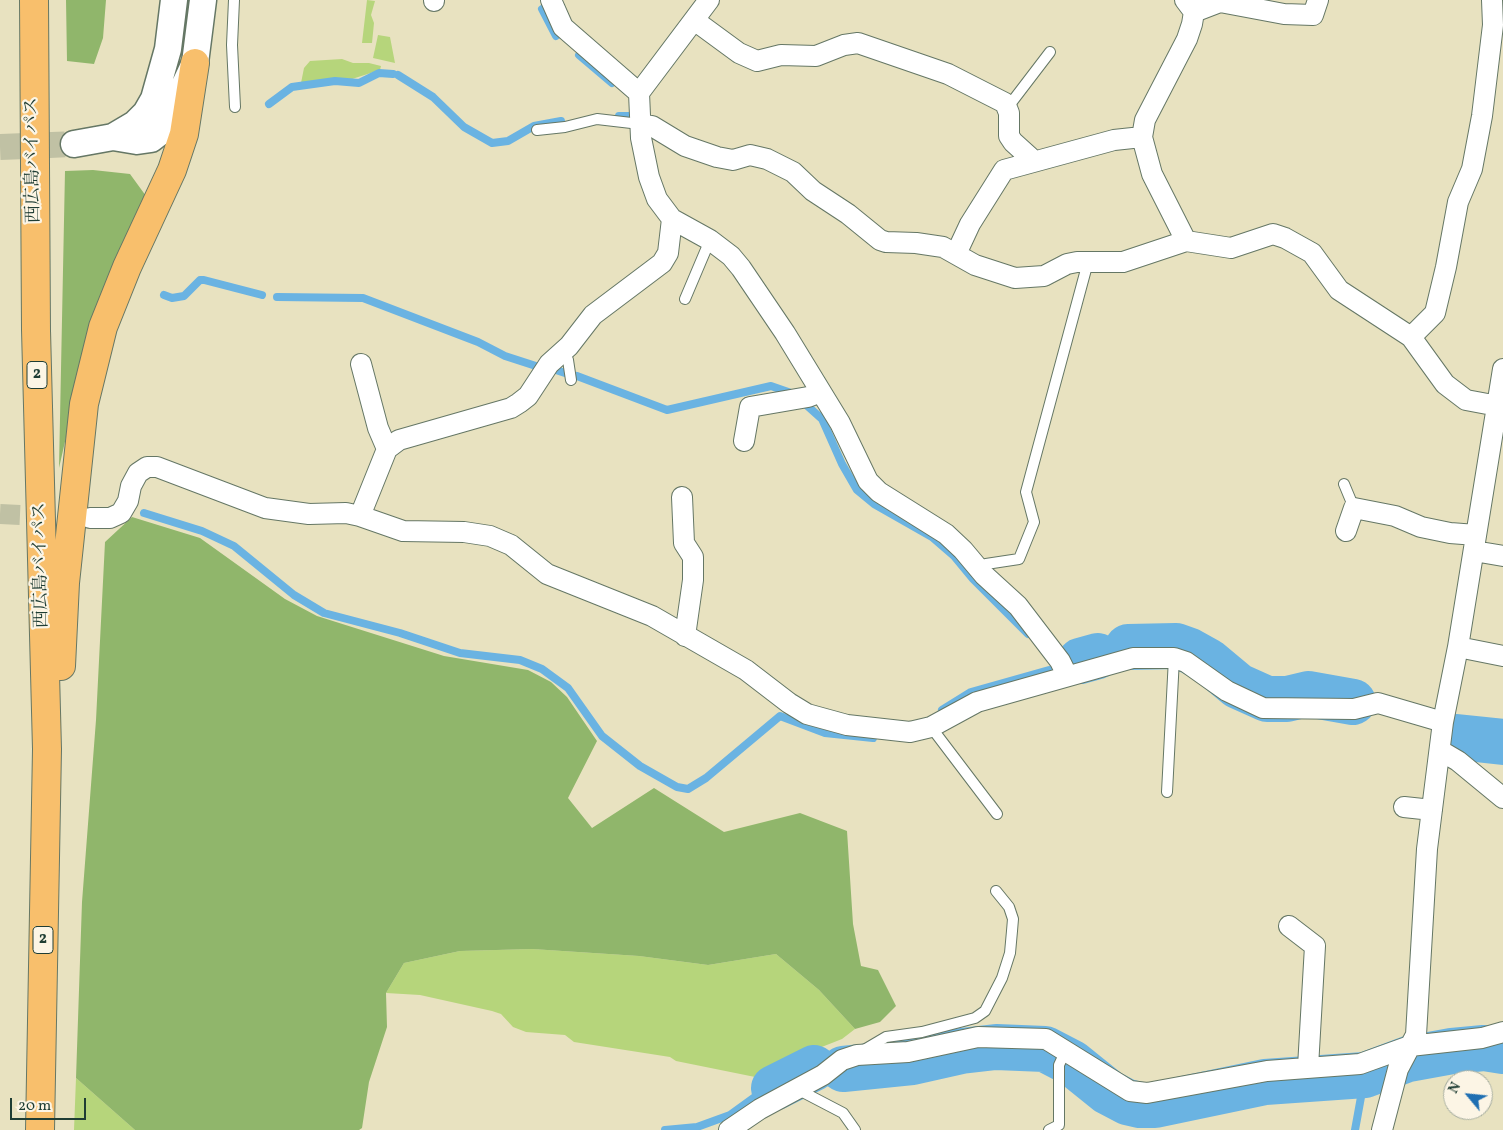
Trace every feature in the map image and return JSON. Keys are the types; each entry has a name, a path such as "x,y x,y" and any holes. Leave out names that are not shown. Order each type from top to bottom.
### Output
{"highway":[{"name":"西広島バイパス","path":"34,0 36,330 47,749 40,1130"},
{"path":"47,749 60,686 65,583 84,404 103,327 127,267 172,170 184,134 195,63"}],"street":[{"path":"113,137 135,124 146,113 154,99 168,49 174,0"},
{"path":"74,144 113,137 137,141 151,138 164,129 195,63 203,0"},
{"path":"551,0 563,27 639,93"},
{"path":"709,0 639,93 640,124 648,177 657,199 672,219 710,240 731,256 741,268 814,394 840,423 864,476 872,487 946,534 963,550 978,568 1018,606 1060,661 1066,675"},
{"path":"1186,241 1152,174 1142,137 1145,120 1187,40 1190,6 1220,2 1284,14 1313,15 1318,0"},
{"path":"1411,337 1434,313 1446,267 1458,202 1472,169 1482,116 1493,25 1492,0"},
{"path":"694,20 748,59 765,60 788,54 804,57 816,56 844,45 858,43 948,74 1005,103 1008,107 1009,136 1012,142 1034,161"},
{"path":"640,124 652,126 685,146 718,158 733,160 750,155 767,159 793,172 813,191 848,214 880,240 944,247 975,264 1015,278 1044,276 1067,264 1123,262 1186,241 1231,248 1273,234 1285,238 1312,253 1339,290 1411,337 1445,384 1466,400 1499,407"},
{"path":"956,254 970,224 1004,170 1114,140 1142,137"},
{"path":"360,516 387,449 399,440 511,408 528,396 549,364 563,351 594,315 662,263 668,253 672,219"},
{"path":"361,364 378,428 387,449"},
{"path":"1382,1130 1405,1056 1416,1035 1426,859 1441,751 1443,722 1458,647 1499,407 1503,369"},
{"path":"744,441 750,407 814,394"},
{"path":"90,518 110,518 120,513 128,501 134,479 138,473 147,467 169,470 189,481 265,508 288,513 346,513 403,531 464,532 490,536 511,545 547,574 652,616 746,670 789,703 807,714 847,725 910,732 931,727 977,702 1066,675 1133,658 1174,658 1186,662 1236,696 1263,708 1354,709 1378,703 1443,722"},
{"path":"682,497 684,543 693,557 692,587 685,636"},
{"path":"1346,531 1354,508 1395,516 1421,527 1450,533 1503,556"},
{"path":"1458,647 1503,656"},
{"path":"1441,751 1458,761 1503,798"},
{"path":"1404,807 1432,810"},
{"path":"1289,926 1316,946 1308,1067"},
{"path":"729,1130 760,1109 823,1075 842,1060 857,1055 908,1052 978,1037 998,1036 1046,1039 1063,1056 1136,1093 1183,1088 1267,1070 1360,1064 1405,1056 1503,1032"}],"lane":[{"path":"234,0 232,45 236,107"},
{"path":"1008,107 1050,52"},
{"path":"537,130 565,128 597,119 640,124"},
{"path":"685,298 710,240"},
{"path":"978,568 986,564 1019,559 1034,522 1026,492 1088,262"},
{"path":"563,351 568,360 571,380"},
{"path":"1344,484 1354,508"},
{"path":"1167,792 1174,658"},
{"path":"931,727 997,814"},
{"path":"857,1055 886,1037 922,1032 975,1018 985,1011 1002,978 1010,953 1013,918 1009,906 996,891"},
{"path":"1049,1130 1059,1126 1063,1056"},
{"path":"797,1089 844,1113 855,1130"}],"green space":[{"path":"66,0 106,0 103,38 94,64 67,61"},
{"path":"367,0 375,1 371,15 374,23 372,43 362,43"},
{"path":"378,35 390,37 395,63 373,58"},
{"path":"342,59 353,63 369,63 381,66 380,70 352,79 339,78 301,83 304,68 310,61"},
{"path":"93,170 130,174 146,196 89,336 59,468 65,171"},
{"path":"132,517 200,538 285,599 317,616 444,656 528,670 551,682 567,697 597,741 568,798 592,828 654,788 724,832 800,813 847,831 853,924 861,966 878,970 896,1006 880,1022 855,1029 819,990 776,954 708,965 639,956 532,949 460,951 404,963 386,993 387,1027 369,1082 362,1128 359,1130 135,1130 76,1078 82,902 96,720 105,542"},
{"path":"532,949 639,956 708,965 776,954 819,990 855,1029 842,1039 809,1052 798,1064 765,1079 676,1061 670,1057 574,1042 565,1035 526,1032 513,1027 501,1014 492,1011 420,995 386,993 404,963 460,951"},
{"path":"76,1078 135,1130 74,1130"}],"waterway":[{"path":"542,9 556,36"},
{"path":"579,55 612,83"},
{"path":"269,104 292,87 335,81 359,83 379,73 393,74"},
{"path":"398,75 433,97 464,127 492,143 508,141 534,126 561,121"},
{"path":"619,116 631,116"},
{"path":"164,295 172,298 184,296 200,280 262,295"},
{"path":"277,297 363,298 478,342 505,356 539,367"},
{"path":"553,369 565,373"},
{"path":"577,376 667,410 771,386 794,394"},
{"path":"803,402 822,419 842,464 857,490 874,504 932,537 954,556 973,579 1028,634"},
{"path":"144,513 202,531 234,546 294,595 324,613 400,633 460,653 520,660 542,669 568,688 602,736 640,766 677,787 688,789 706,778 780,716 825,733 873,738"},
{"path":"1128,647 1176,646 1190,651 1208,661 1238,686 1267,699 1287,699 1308,694 1353,702"},
{"path":"1080,661 1098,656"},
{"path":"942,710 971,692 1049,670"},
{"path":"1457,737 1503,742"},
{"path":"843,1069 912,1062 961,1051 996,1047 1045,1049 1072,1063 1108,1092 1127,1102 1140,1105 1155,1105 1265,1082 1365,1075 1408,1059 1452,1051 1484,1048 1503,1051"},
{"path":"774,1088 814,1068"},
{"path":"1355,1130 1365,1075"},
{"path":"665,1130 697,1127 730,1115 759,1094 774,1088"}],"tunnel":[{"path":"0,147 74,144"},
{"path":"0,514 85,518"}]}
